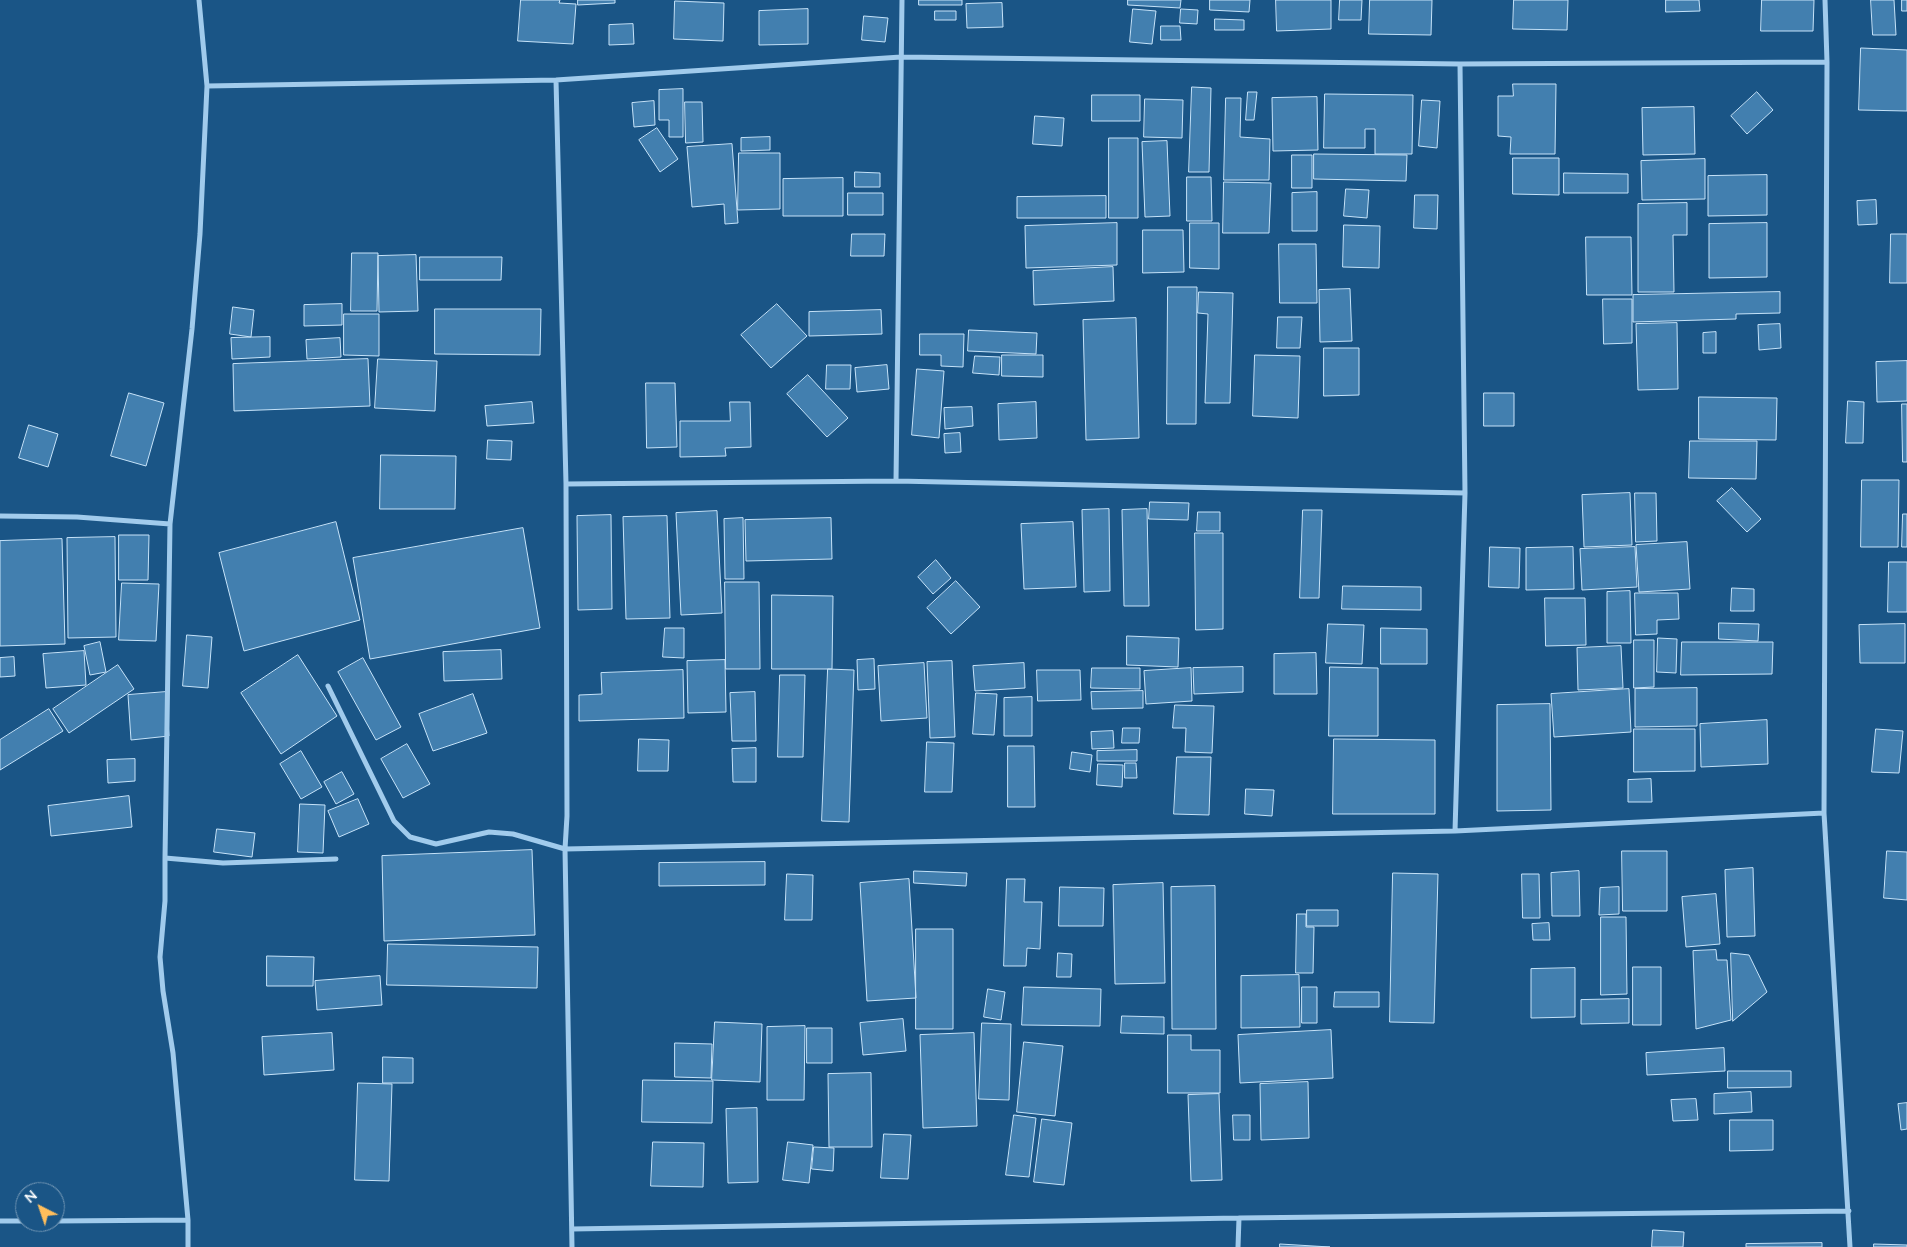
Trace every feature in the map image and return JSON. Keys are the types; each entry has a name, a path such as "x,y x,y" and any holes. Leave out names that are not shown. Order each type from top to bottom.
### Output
{"street":[{"path":"188,1247 188,1220 173,1054 163,991 160,957 166,901 170,524 192,329 200,234 207,86 199,0"},
{"path":"896,481 902,0"},
{"path":"1826,0 1824,813 1850,1247"},
{"path":"207,86 556,80 901,57 1460,64 1827,62"},
{"path":"1455,830 1465,493 1460,64"},
{"path":"556,80 566,484 567,816 565,849 572,1247"},
{"path":"566,484 896,481 1465,493"},
{"path":"0,516 77,517 170,524"},
{"path":"328,686 394,822 410,837 436,844 489,832 513,834 565,849 1455,830 1824,813"},
{"path":"165,858 223,863 336,859"},
{"path":"572,1229 1239,1218 1849,1211"},
{"path":"1238,1247 1239,1218"},
{"path":"65,1221 188,1220"},
{"path":"0,1222 15,1221"}],"building":[{"path":"521,0 560,0 559,3 576,4 573,44 518,41"},
{"path":"578,0 615,0 615,3 578,5"},
{"path":"919,0 962,0 962,5 919,5"},
{"path":"1128,0 1181,0 1180,8 1128,5"},
{"path":"1210,0 1250,0 1249,12 1210,10"},
{"path":"1276,0 1331,0 1331,29 1277,31"},
{"path":"1340,0 1362,0 1361,20 1339,20"},
{"path":"1370,0 1432,0 1431,35 1369,34"},
{"path":"1514,0 1568,0 1567,30 1513,29"},
{"path":"1666,0 1699,0 1700,11 1666,12"},
{"path":"1762,0 1814,0 1813,31 1761,31"},
{"path":"1871,0 1894,0 1896,35 1873,35"},
{"path":"1902,0 1907,0 1907,11 1902,11"},
{"path":"675,1 724,3 723,41 674,39"},
{"path":"1002,3 1003,27 967,28 966,4"},
{"path":"808,9 808,44 759,45 759,11"},
{"path":"1133,9 1156,11 1152,44 1130,42"},
{"path":"1181,9 1198,10 1197,24 1180,23"},
{"path":"935,11 956,11 956,20 935,20"},
{"path":"864,16 888,18 885,42 862,40"},
{"path":"1215,19 1244,20 1244,30 1215,30"},
{"path":"633,24 634,44 609,45 609,25"},
{"path":"1161,26 1180,26 1181,40 1161,40"},
{"path":"1861,48 1907,50 1907,111 1859,110"},
{"path":"1513,84 1556,84 1555,154 1510,154 1511,137 1498,136 1498,96 1513,96"},
{"path":"1192,87 1211,88 1209,172 1189,172"},
{"path":"683,89 683,137 669,137 669,120 659,120 659,90"},
{"path":"1248,92 1257,92 1254,120 1246,120"},
{"path":"1757,92 1773,110 1747,134 1731,116"},
{"path":"1325,94 1413,95 1412,154 1375,154 1375,129 1365,129 1365,148 1324,148"},
{"path":"1092,95 1140,95 1140,121 1092,121"},
{"path":"1317,97 1318,150 1273,151 1272,98"},
{"path":"1226,98 1241,98 1240,137 1270,139 1269,180 1224,180"},
{"path":"1145,99 1183,100 1182,138 1144,137"},
{"path":"1422,100 1440,101 1437,148 1419,146"},
{"path":"654,101 655,125 634,127 632,103"},
{"path":"685,102 702,102 703,142 686,143"},
{"path":"1694,107 1695,154 1643,155 1642,108"},
{"path":"1035,116 1064,118 1062,146 1033,144"},
{"path":"657,128 678,159 660,172 639,140"},
{"path":"770,137 770,150 741,151 741,138"},
{"path":"1109,138 1138,138 1138,218 1109,218"},
{"path":"1167,141 1170,216 1145,217 1142,142"},
{"path":"732,144 738,223 725,224 724,204 692,207 687,147"},
{"path":"739,153 780,153 780,209 738,210"},
{"path":"1314,154 1407,155 1406,181 1314,179"},
{"path":"1292,155 1312,155 1312,188 1292,188"},
{"path":"1513,158 1559,158 1559,195 1513,194"},
{"path":"1705,159 1705,199 1642,200 1641,161"},
{"path":"855,172 880,173 880,187 855,187"},
{"path":"1564,173 1628,174 1628,193 1564,193"},
{"path":"1767,175 1767,215 1708,216 1708,176"},
{"path":"1187,177 1211,177 1212,221 1187,221"},
{"path":"843,178 843,216 783,216 783,179"},
{"path":"1224,182 1271,183 1269,233 1223,233"},
{"path":"1346,189 1369,190 1367,218 1344,216"},
{"path":"1317,192 1317,231 1292,231 1292,193"},
{"path":"848,193 883,193 883,215 848,215"},
{"path":"1415,195 1438,195 1437,229 1414,228"},
{"path":"1106,196 1106,218 1017,218 1017,197"},
{"path":"1876,200 1877,224 1858,225 1857,201"},
{"path":"1687,203 1687,235 1673,235 1674,292 1638,292 1638,204"},
{"path":"1117,223 1117,265 1026,268 1025,226"},
{"path":"1190,223 1219,223 1219,269 1190,268"},
{"path":"1767,223 1767,277 1709,278 1709,224"},
{"path":"1344,225 1380,226 1379,268 1343,267"},
{"path":"1143,230 1183,230 1184,272 1143,273"},
{"path":"852,234 885,234 884,256 851,256"},
{"path":"1891,234 1907,234 1907,283 1890,283"},
{"path":"1586,237 1631,237 1632,295 1587,295"},
{"path":"1279,244 1316,244 1317,303 1280,303"},
{"path":"352,253 378,253 377,311 351,311"},
{"path":"416,255 418,311 379,312 378,256"},
{"path":"420,257 502,257 501,280 420,280"},
{"path":"1113,267 1114,301 1034,305 1033,271"},
{"path":"1168,287 1197,287 1196,424 1167,424"},
{"path":"1350,289 1352,341 1320,342 1319,290"},
{"path":"1199,292 1233,293 1230,403 1205,403 1208,314 1198,313"},
{"path":"1780,292 1780,313 1736,314 1736,319 1633,322 1633,295"},
{"path":"1603,299 1632,299 1632,343 1604,344"},
{"path":"342,304 342,325 304,326 304,305"},
{"path":"777,304 807,336 771,368 741,335"},
{"path":"233,307 254,310 251,337 230,334"},
{"path":"435,309 541,309 540,355 435,354"},
{"path":"881,310 882,334 809,336 809,312"},
{"path":"344,314 379,314 379,356 344,355"},
{"path":"1278,317 1302,317 1300,348 1277,348"},
{"path":"1136,318 1139,438 1086,440 1083,320"},
{"path":"1677,323 1678,389 1638,390 1636,324"},
{"path":"1780,324 1781,348 1759,350 1758,325"},
{"path":"969,330 1037,333 1036,354 968,351"},
{"path":"1716,332 1716,353 1703,353 1703,333"},
{"path":"920,334 964,334 963,367 941,366 941,355 920,355"},
{"path":"270,337 270,357 232,359 231,338"},
{"path":"340,338 341,357 307,359 306,340"},
{"path":"1324,348 1359,348 1359,395 1324,396"},
{"path":"1002,355 1043,355 1043,377 1002,376"},
{"path":"1255,355 1300,356 1298,418 1253,416"},
{"path":"975,356 1000,357 999,375 973,373"},
{"path":"368,359 370,406 234,411 233,364"},
{"path":"378,359 437,361 435,411 375,408"},
{"path":"1907,361 1907,401 1877,402 1876,362"},
{"path":"827,365 851,365 850,389 826,389"},
{"path":"887,365 889,389 857,392 855,368"},
{"path":"917,369 944,371 939,438 912,435"},
{"path":"808,375 848,418 827,437 787,394"},
{"path":"646,383 675,383 677,447 647,448"},
{"path":"129,393 164,403 146,466 111,456"},
{"path":"1484,393 1514,393 1514,426 1484,426"},
{"path":"1699,397 1777,398 1776,440 1699,439"},
{"path":"1848,401 1864,402 1863,443 1846,443"},
{"path":"532,402 534,423 487,426 485,406"},
{"path":"730,402 750,402 751,447 725,448 726,456 680,457 680,421 730,421"},
{"path":"1036,402 1037,438 999,440 998,404"},
{"path":"1902,404 1907,404 1907,462 1903,462"},
{"path":"972,407 973,426 945,429 944,408"},
{"path":"29,425 58,434 48,467 19,458"},
{"path":"960,433 961,452 945,453 944,434"},
{"path":"488,440 512,441 511,460 487,459"},
{"path":"1690,441 1757,441 1756,479 1689,478"},
{"path":"381,455 456,456 455,509 380,509"},
{"path":"1862,480 1899,480 1898,547 1861,547"},
{"path":"1732,488 1761,519 1747,532 1717,501"},
{"path":"1630,493 1632,545 1584,547 1582,495"},
{"path":"1635,493 1656,493 1657,541 1636,542"},
{"path":"1150,502 1189,503 1188,520 1149,519"},
{"path":"1109,509 1110,591 1084,592 1082,510"},
{"path":"1147,509 1149,606 1124,606 1122,510"},
{"path":"1303,510 1322,510 1319,598 1300,598"},
{"path":"717,511 722,613 681,615 676,513"},
{"path":"1198,512 1220,512 1220,531 1197,531"},
{"path":"1903,514 1907,514 1907,547 1902,547"},
{"path":"611,515 612,609 578,610 577,516"},
{"path":"667,516 670,618 626,619 623,517"},
{"path":"743,518 744,579 725,579 724,519"},
{"path":"831,518 832,559 746,561 745,520"},
{"path":"336,522 360,620 244,651 219,553"},
{"path":"1073,522 1076,587 1024,589 1021,524"},
{"path":"523,528 540,628 370,659 353,558"},
{"path":"1195,533 1223,533 1223,629 1196,630"},
{"path":"119,535 149,535 148,580 119,580"},
{"path":"115,537 116,637 68,638 67,538"},
{"path":"62,539 65,644 0,646 0,541"},
{"path":"1687,542 1690,589 1639,592 1636,545"},
{"path":"1490,547 1520,548 1519,588 1489,587"},
{"path":"1573,547 1574,589 1526,590 1526,548"},
{"path":"1635,547 1637,587 1582,590 1580,549"},
{"path":"936,560 951,578 933,594 918,577"},
{"path":"1889,562 1907,562 1907,612 1888,612"},
{"path":"956,581 980,607 951,634 927,608"},
{"path":"725,582 759,582 760,669 726,669"},
{"path":"122,583 159,584 156,641 119,640"},
{"path":"1343,586 1421,587 1421,610 1342,609"},
{"path":"1732,588 1754,589 1754,611 1731,611"},
{"path":"1630,591 1631,643 1607,643 1607,592"},
{"path":"1635,593 1678,593 1679,619 1657,620 1657,634 1636,635"},
{"path":"772,595 833,596 832,669 772,669"},
{"path":"1545,598 1585,598 1586,645 1546,646"},
{"path":"1719,623 1759,624 1758,641 1719,639"},
{"path":"1328,624 1364,625 1362,664 1326,663"},
{"path":"1905,624 1905,663 1860,663 1859,625"},
{"path":"665,628 684,628 684,658 663,657"},
{"path":"1381,628 1427,629 1427,664 1381,664"},
{"path":"187,635 212,637 208,688 183,686"},
{"path":"1127,636 1179,638 1178,667 1127,665"},
{"path":"1658,638 1677,639 1676,673 1657,672"},
{"path":"1634,640 1654,640 1654,687 1634,688"},
{"path":"100,642 106,672 90,675 84,646"},
{"path":"1682,642 1773,642 1772,674 1681,675"},
{"path":"1621,646 1623,688 1578,690 1577,648"},
{"path":"501,650 502,679 444,681 443,652"},
{"path":"84,651 86,685 46,688 43,654"},
{"path":"1316,653 1317,694 1274,694 1274,654"},
{"path":"298,655 337,716 281,754 241,693"},
{"path":"14,657 15,676 0,677 0,658"},
{"path":"363,658 401,727 376,740 338,672"},
{"path":"874,659 875,689 858,690 857,660"},
{"path":"725,660 726,712 688,713 687,661"},
{"path":"952,661 955,737 930,738 927,662"},
{"path":"924,663 927,718 881,721 878,666"},
{"path":"1024,663 1025,688 975,691 973,666"},
{"path":"118,665 134,689 69,733 53,709"},
{"path":"1243,667 1243,692 1194,694 1193,668"},
{"path":"1330,667 1378,668 1378,736 1329,736"},
{"path":"1092,668 1140,668 1140,689 1091,688"},
{"path":"1191,668 1192,701 1146,704 1144,671"},
{"path":"828,669 854,670 849,822 822,821"},
{"path":"683,670 684,718 579,721 579,695 602,694 601,673"},
{"path":"1037,670 1080,670 1081,700 1038,701"},
{"path":"780,675 805,675 803,757 778,757"},
{"path":"1697,688 1697,726 1635,727 1635,689"},
{"path":"1629,689 1631,732 1554,737 1551,694"},
{"path":"1143,691 1143,708 1092,709 1091,692"},
{"path":"166,692 169,736 131,740 128,695"},
{"path":"755,692 756,741 732,741 730,693"},
{"path":"976,693 997,694 994,735 973,734"},
{"path":"473,694 487,733 433,751 419,714"},
{"path":"1032,697 1032,736 1004,736 1004,698"},
{"path":"1550,704 1551,810 1497,811 1497,705"},
{"path":"1175,705 1214,706 1212,753 1185,752 1186,728 1173,728"},
{"path":"49,709 63,731 0,770 0,740"},
{"path":"1767,720 1768,764 1701,767 1700,724"},
{"path":"1123,728 1140,728 1139,743 1122,743"},
{"path":"1634,729 1695,729 1695,771 1634,772"},
{"path":"1876,729 1903,731 1899,773 1872,772"},
{"path":"1113,731 1114,748 1092,749 1091,732"},
{"path":"639,739 669,740 668,771 638,771"},
{"path":"1334,739 1435,740 1435,814 1333,814"},
{"path":"927,742 954,743 952,792 925,792"},
{"path":"407,744 430,784 403,798 381,759"},
{"path":"1008,746 1034,746 1035,807 1008,807"},
{"path":"756,748 756,782 733,782 732,749"},
{"path":"1137,750 1137,761 1097,761 1097,751"},
{"path":"301,751 322,787 301,799 280,764"},
{"path":"1072,752 1092,755 1090,772 1070,769"},
{"path":"1177,757 1211,757 1209,815 1174,814"},
{"path":"135,759 135,781 108,783 107,760"},
{"path":"1125,763 1136,763 1137,778 1125,778"},
{"path":"1098,764 1123,765 1122,787 1097,785"},
{"path":"342,772 354,794 336,804 324,782"},
{"path":"1651,779 1652,802 1628,802 1628,780"},
{"path":"1246,789 1274,790 1272,816 1245,814"},
{"path":"129,796 132,827 51,836 48,806"},
{"path":"358,799 369,824 339,837 328,811"},
{"path":"300,804 325,805 323,853 298,852"},
{"path":"217,829 255,833 252,857 214,852"},
{"path":"532,850 535,935 384,941 382,856"},
{"path":"1622,851 1667,851 1667,911 1623,911"},
{"path":"1887,851 1907,852 1907,900 1884,898"},
{"path":"765,862 765,885 659,886 659,863"},
{"path":"1753,868 1755,936 1727,937 1725,870"},
{"path":"914,871 967,873 966,886 914,883"},
{"path":"1579,871 1580,916 1552,916 1551,873"},
{"path":"1393,873 1438,874 1434,1023 1390,1022"},
{"path":"787,874 813,875 812,920 785,920"},
{"path":"1522,874 1539,874 1540,918 1523,918"},
{"path":"909,879 916,998 867,1001 860,883"},
{"path":"1007,879 1025,879 1024,902 1042,902 1040,949 1027,948 1026,966 1004,966"},
{"path":"1163,883 1165,983 1115,984 1113,885"},
{"path":"1215,886 1216,1029 1172,1029 1171,887"},
{"path":"1060,887 1104,888 1103,926 1059,926"},
{"path":"1619,887 1619,914 1599,915 1600,888"},
{"path":"1716,894 1720,944 1686,947 1682,897"},
{"path":"1307,910 1338,910 1338,926 1307,926"},
{"path":"1297,914 1306,914 1306,927 1314,927 1313,973 1296,973"},
{"path":"1601,917 1626,917 1627,994 1601,995"},
{"path":"1549,923 1550,940 1533,940 1532,924"},
{"path":"916,929 953,929 953,1029 916,1029"},
{"path":"388,944 538,947 537,988 387,985"},
{"path":"1716,950 1717,960 1727,960 1731,1020 1696,1029 1693,951"},
{"path":"1058,953 1072,954 1071,977 1057,977"},
{"path":"1731,953 1749,955 1767,992 1733,1021"},
{"path":"267,956 314,957 313,986 267,986"},
{"path":"1633,967 1661,967 1661,1025 1633,1025"},
{"path":"1575,968 1575,1017 1531,1018 1531,969"},
{"path":"1299,975 1300,1027 1241,1028 1241,976"},
{"path":"380,976 382,1005 317,1010 315,981"},
{"path":"1024,987 1101,989 1100,1026 1022,1025"},
{"path":"1302,987 1317,987 1317,1023 1302,1023"},
{"path":"988,989 1005,992 1001,1020 984,1017"},
{"path":"1335,992 1379,992 1379,1007 1334,1007"},
{"path":"1629,999 1629,1023 1581,1024 1581,1000"},
{"path":"1122,1016 1164,1017 1164,1034 1121,1033"},
{"path":"903,1019 906,1051 863,1055 860,1023"},
{"path":"715,1022 762,1024 760,1082 712,1080"},
{"path":"982,1023 1011,1024 1009,1100 979,1099"},
{"path":"805,1026 804,1100 767,1100 767,1027"},
{"path":"807,1028 832,1028 832,1063 807,1063"},
{"path":"1331,1030 1333,1078 1240,1083 1238,1035"},
{"path":"332,1033 334,1070 264,1075 262,1037"},
{"path":"974,1033 977,1126 923,1128 920,1035"},
{"path":"1168,1035 1191,1035 1191,1050 1220,1050 1220,1093 1168,1093"},
{"path":"1024,1042 1063,1046 1055,1116 1017,1112"},
{"path":"675,1043 712,1044 711,1078 675,1077"},
{"path":"1724,1048 1725,1071 1647,1075 1646,1053"},
{"path":"383,1057 413,1058 413,1083 383,1083"},
{"path":"1728,1071 1791,1071 1791,1087 1728,1088"},
{"path":"871,1073 872,1147 829,1147 828,1074"},
{"path":"643,1080 713,1081 712,1123 642,1122"},
{"path":"1308,1082 1309,1138 1261,1140 1260,1084"},
{"path":"358,1083 392,1084 389,1181 355,1180"},
{"path":"1751,1092 1752,1112 1714,1114 1714,1094"},
{"path":"1219,1094 1222,1180 1191,1181 1188,1095"},
{"path":"1696,1099 1698,1120 1673,1121 1671,1100"},
{"path":"1907,1103 1907,1129 1901,1130 1898,1104"},
{"path":"757,1108 758,1182 728,1183 726,1109"},
{"path":"1014,1115 1036,1118 1029,1177 1006,1175"},
{"path":"1233,1115 1250,1115 1250,1140 1234,1140"},
{"path":"1042,1119 1072,1123 1064,1185 1034,1182"},
{"path":"1730,1120 1773,1120 1773,1150 1730,1151"},
{"path":"884,1134 911,1135 908,1179 881,1178"},
{"path":"653,1142 704,1143 703,1187 651,1186"},
{"path":"788,1142 813,1145 809,1183 783,1180"},
{"path":"814,1147 834,1148 833,1171 812,1169"},
{"path":"1653,1230 1684,1232 1683,1247 1652,1247"},
{"path":"1822,1243 1822,1247 1746,1247 1746,1244"},
{"path":"1280,1244 1330,1247 1280,1247"},
{"path":"1874,1244 1907,1245 1907,1247 1874,1247"}]}
